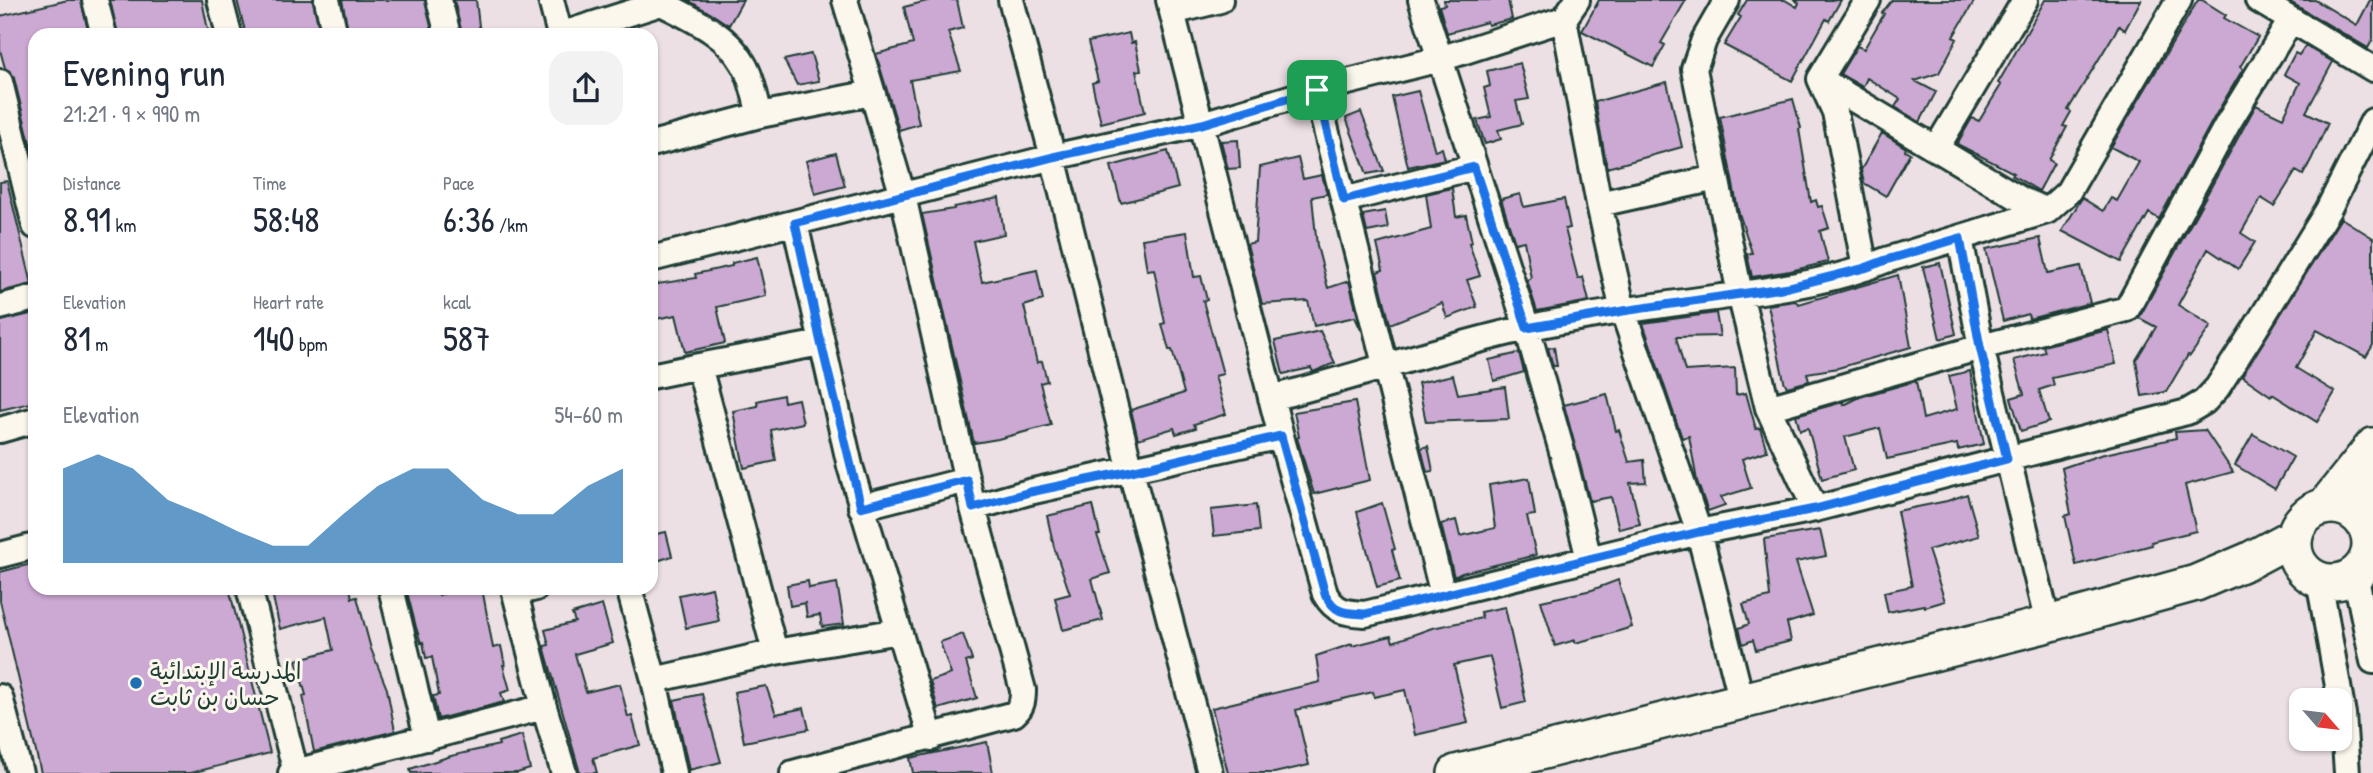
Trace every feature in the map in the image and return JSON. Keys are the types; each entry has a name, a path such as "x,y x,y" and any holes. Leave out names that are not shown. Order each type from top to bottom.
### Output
{"main road":[{"path":"2324,507 2373,446"},
{"path":"2196,583 2313,577 2329,582 2340,581 2366,554 2373,485"},
{"path":"2313,577 2296,557 2295,536 2305,517 2324,507 2346,508 2366,554"},
{"path":"1456,773 2048,624 2196,583 2250,560 2295,536"}],"street":[{"path":"95,0 102,28"},
{"path":"220,0 227,28"},
{"path":"327,0 333,28"},
{"path":"439,0 446,28"},
{"path":"551,0 558,28"},
{"path":"793,773 1014,714 1021,707 1023,700 1023,690 973,508 903,196 845,0"},
{"path":"1011,0 1210,773"},
{"path":"1220,0 1170,6 1281,436 1325,594 1336,610 1346,613 1365,614 1699,532 1815,509 2187,412 2204,402 2217,388 2249,339 2322,219 2373,121"},
{"path":"1421,0 1527,328 1563,456 1588,559"},
{"path":"1727,0 1704,40 1694,69 1740,294 1769,408 1815,509"},
{"path":"1820,79 1868,0"},
{"path":"1936,149 2025,0"},
{"path":"1271,398 1527,328 1789,287 1865,268 2047,211 2068,192 2179,0"},
{"path":"2258,0 2373,69"},
{"path":"581,28 658,2 718,35 732,48 744,64 760,115"},
{"path":"658,257 1053,157 1202,124 1317,90 1440,59 1570,9 1600,204 1623,311 1699,532 1742,702"},
{"path":"1769,408 1980,347 2127,309 2228,123 2291,20"},
{"path":"1820,79 2022,200 2047,211"},
{"path":"1820,79 1835,112 1865,268"},
{"path":"0,82 28,166"},
{"path":"1317,90 1443,594"},
{"path":"658,142 760,115 872,93"},
{"path":"1344,200 1474,167"},
{"path":"1600,204 1716,178"},
{"path":"795,223 861,507 931,738"},
{"path":"1960,238 1980,347 2048,624"},
{"path":"0,307 28,300"},
{"path":"658,375 821,343"},
{"path":"699,366 775,653"},
{"path":"0,430 28,422"},
{"path":"973,508 1030,492 1281,436"},
{"path":"861,507 967,480"},
{"path":"0,555 28,548"},
{"path":"2366,554 2373,661"},
{"path":"2313,577 2343,714 2347,773"},
{"path":"251,595 294,773 544,707"},
{"path":"393,595 427,738"},
{"path":"522,595 544,707 564,773"},
{"path":"631,595 654,680 674,773"},
{"path":"654,680 775,653 899,631"},
{"path":"0,697 20,773"}],"building":[{"path":"68,0 81,0 87,28 28,28 28,135 14,78 5,68 0,50 0,16"},
{"path":"110,0 202,0 208,28 116,28"},
{"path":"237,0 313,0 319,28 244,28"},
{"path":"342,0 425,0 431,28 348,28"},
{"path":"454,0 476,0 479,28 460,28"},
{"path":"688,0 743,0 729,25"},
{"path":"931,0 957,0 963,28 948,32 961,71 910,80 919,124 899,130 876,54 913,44 904,7"},
{"path":"1444,0 1508,0 1512,19 1488,25 1487,22 1447,33 1439,6 1445,5"},
{"path":"1599,0 1686,0 1661,43 1665,45 1653,67 1582,31"},
{"path":"1747,0 1785,0 1797,7 1799,3 1795,0 1841,0 1829,21 1826,19 1792,81 1724,45 1741,17 1738,15"},
{"path":"1892,0 1975,0 1953,37 1957,39 1939,73 1915,81 1936,92 1920,122 1895,107 1900,99 1867,78 1863,87 1840,74 1857,46 1864,49 1884,14 1882,13"},
{"path":"2045,0 2141,0 2125,30 2119,26 2068,110 2071,112 2063,126 2067,127 2049,160 2054,163 2039,191 2012,175 2014,173 1957,144 1972,118 1979,121 2001,85 1998,83"},
{"path":"2198,0 2258,37 2240,67 2243,69 2159,219 2149,213 2121,262 2062,231 2082,198 2103,211 2111,198 2117,201 2139,162 2111,147"},
{"path":"2287,0 2315,0 2357,25 2370,0 2373,0 2373,39 2368,48"},
{"path":"1129,33 1131,43 1135,42 1141,70 1136,71 1145,112 1101,123 1092,83 1098,81 1088,42"},
{"path":"2305,46 2333,62 2306,112 2328,123 2312,158 2303,175 2296,171 2274,206 2261,198 2241,233 2255,242 2238,269 2208,249 2178,305 2211,326 2190,356 2188,355 2166,392 2142,396 2136,360 2156,327 2139,318 2256,105 2283,118 2300,83 2284,74 2295,53 2299,55"},
{"path":"811,54 819,81 797,85 784,60"},
{"path":"1520,63 1529,99 1516,101 1522,124 1498,130 1501,139 1485,144 1477,120 1491,117 1484,88 1490,86 1487,71"},
{"path":"1667,82 1682,147 1607,168 1595,102"},
{"path":"1418,91 1435,151 1442,148 1445,159 1408,167 1392,97"},
{"path":"1793,99 1801,128 1799,129 1811,202 1816,200 1818,207 1822,206 1829,228 1820,231 1828,262 1752,277 1747,254 1752,253 1738,210 1720,117"},
{"path":"1361,112 1384,171 1367,174 1346,118"},
{"path":"1882,133 1910,153 1886,196 1864,183 1861,170"},
{"path":"1238,140 1240,168 1228,169 1221,141"},
{"path":"1168,151 1178,188 1121,203 1111,166"},
{"path":"836,153 845,186 815,194 806,161"},
{"path":"1298,158 1303,179 1322,175 1327,194 1312,197 1317,246 1328,288 1349,281 1361,330 1355,317 1314,326 1308,301 1262,304 1247,244 1255,242 1260,167"},
{"path":"7,181 28,268 28,285 0,292 0,182"},
{"path":"1452,188 1456,217 1466,215 1472,242 1469,243 1480,276 1467,280 1477,307 1447,318 1442,303 1390,324 1377,272 1383,270 1377,244 1431,229 1426,194"},
{"path":"1520,194 1524,207 1564,199 1570,228 1565,229 1578,279 1583,277 1589,301 1537,311 1527,280 1531,278 1524,241 1515,243 1501,199"},
{"path":"999,198 1004,234 973,241 982,282 1037,270 1043,300 1024,306 1037,363 1042,361 1047,381 1040,383 1051,425 974,443 922,214"},
{"path":"1385,211 1388,228 1367,232 1363,215"},
{"path":"2341,218 2373,238 2373,345 2366,357 2317,330 2296,368 2335,392 2317,422 2242,376"},
{"path":"1187,232 1194,277 1201,276 1207,300 1203,301 1223,374 1215,376 1226,414 1194,424 1196,428 1176,434 1174,428 1138,439 1131,410 1184,393 1162,324 1165,323 1154,269 1147,270 1142,239"},
{"path":"2040,238 2048,273 2081,266 2090,303 2029,319 2028,314 2003,321 1986,249"},
{"path":"757,257 766,296 717,307 725,343 685,352 676,315 658,319 658,284 696,278 695,274 732,266 732,263"},
{"path":"1940,263 1956,334 1940,339 1923,267"},
{"path":"1898,275 1911,347 1838,368 1807,373 1809,381 1787,387 1768,305 1795,301 1799,304"},
{"path":"1716,313 1720,336 1676,337 1685,371 1735,368 1736,395 1746,393 1756,429 1760,428 1767,451 1742,459 1751,488 1721,497 1725,505 1708,511 1697,481 1689,436 1682,438 1643,323"},
{"path":"28,315 28,404 0,410 0,321"},
{"path":"2108,330 2116,364 2052,378 2054,385 2039,390 2049,422 2021,431 2011,398 2024,394 2014,360 2045,352 2043,346"},
{"path":"1320,331 1335,363 1313,372 1311,368 1283,374 1275,341"},
{"path":"1554,347 1557,366 1553,366 1548,348"},
{"path":"1519,353 1524,372 1494,381 1489,360"},
{"path":"1970,371 1984,444 1958,450 1957,444 1887,459 1880,428 1845,437 1854,470 1822,479 1808,428 1800,430 1796,415 1843,402 1844,405 1860,397 1916,381 1923,419 1957,409 1949,376"},
{"path":"1453,375 1458,394 1505,387 1509,419 1426,422 1418,383"},
{"path":"1607,394 1616,431 1619,430 1629,462 1644,460 1646,482 1630,483 1640,524 1619,529 1611,497 1590,501 1564,405"},
{"path":"783,395 784,402 798,399 803,423 771,430 776,461 744,468 733,411 758,406 757,401"},
{"path":"1355,402 1370,480 1314,494 1297,438 1299,437 1294,412"},
{"path":"2205,430 2233,472 2185,485 2196,531 2076,565 2065,516 2071,514 2062,468 2100,455 2176,438 2175,432"},
{"path":"2253,434 2293,457 2275,489 2235,465"},
{"path":"1428,446 1433,471 1427,472 1421,448"},
{"path":"1529,478 1535,515 1527,516 1536,555 1454,577 1441,524 1456,520 1460,536 1495,528 1489,485"},
{"path":"1967,494 1979,536 1928,550 1945,601 1925,607 1924,605 1888,612 1884,592 1912,586 1897,511"},
{"path":"1382,503 1395,549 1392,550 1400,581 1377,587 1357,512"},
{"path":"1093,505 1100,535 1097,535 1110,573 1092,579 1103,620 1063,630 1055,598 1070,594 1047,516"},
{"path":"1256,505 1259,531 1214,536 1211,510"},
{"path":"1820,530 1826,556 1796,562 1813,615 1787,623 1791,641 1756,650 1753,640 1743,644 1739,628 1749,624 1743,604 1770,597 1764,539"},
{"path":"666,532 672,556 658,561 658,534"},
{"name":"المدرسة الإبتدائية حسان بن ثابت","path":"28,565 28,595 231,595 270,753 191,773 41,773 0,601 0,572"},
{"path":"1618,580 1632,627 1555,646 1541,601 1592,590"},
{"path":"808,581 809,588 837,583 844,624 822,627 820,615 807,617 805,603 790,606 787,585"},
{"path":"712,588 719,621 686,628 679,595"},
{"path":"273,595 357,597 371,649 387,689 395,731 314,752 303,696 306,695 296,660 333,650 326,617 280,629"},
{"path":"408,595 483,595 493,648 501,646 510,690 501,693 504,702 438,719 433,696 439,695 432,657 426,658"},
{"path":"602,605 613,643 575,654 586,692 620,684 628,717 632,716 640,745 593,758 597,773 580,773 544,646 549,645 545,630 575,622 572,614"},
{"path":"1505,607 1526,702 1502,708 1490,657 1454,665 1468,723 1415,735 1405,690 1374,697 1373,692 1296,710 1309,765 1274,773 1228,773 1212,708 1320,682 1316,656 1352,644 1391,636 1393,642 1432,628 1482,618 1480,612"},
{"path":"963,634 972,660 966,662 977,698 938,709 930,681 951,674 940,642"},
{"path":"766,686 776,714 804,708 809,729 744,742 734,692"},
{"path":"702,694 721,762 689,770 674,700"},
{"path":"522,735 530,769 517,773 411,773 410,769 499,745 498,742"},
{"path":"987,742 993,773 913,773 910,758"}],"place":[{"name":"المدرسة الإبتدائية حسان بن ثابت","path":"136,683"}],"route":[{"path":"1317,90 1344,200 1474,167 1527,328 1789,287 1865,268 1960,238 1980,347 2007,459 1815,509 1699,532 1365,614 1336,610 1325,594 1281,436 1030,492 973,508 967,480 861,507 795,223 1053,157 1202,124 1317,90"}]}
